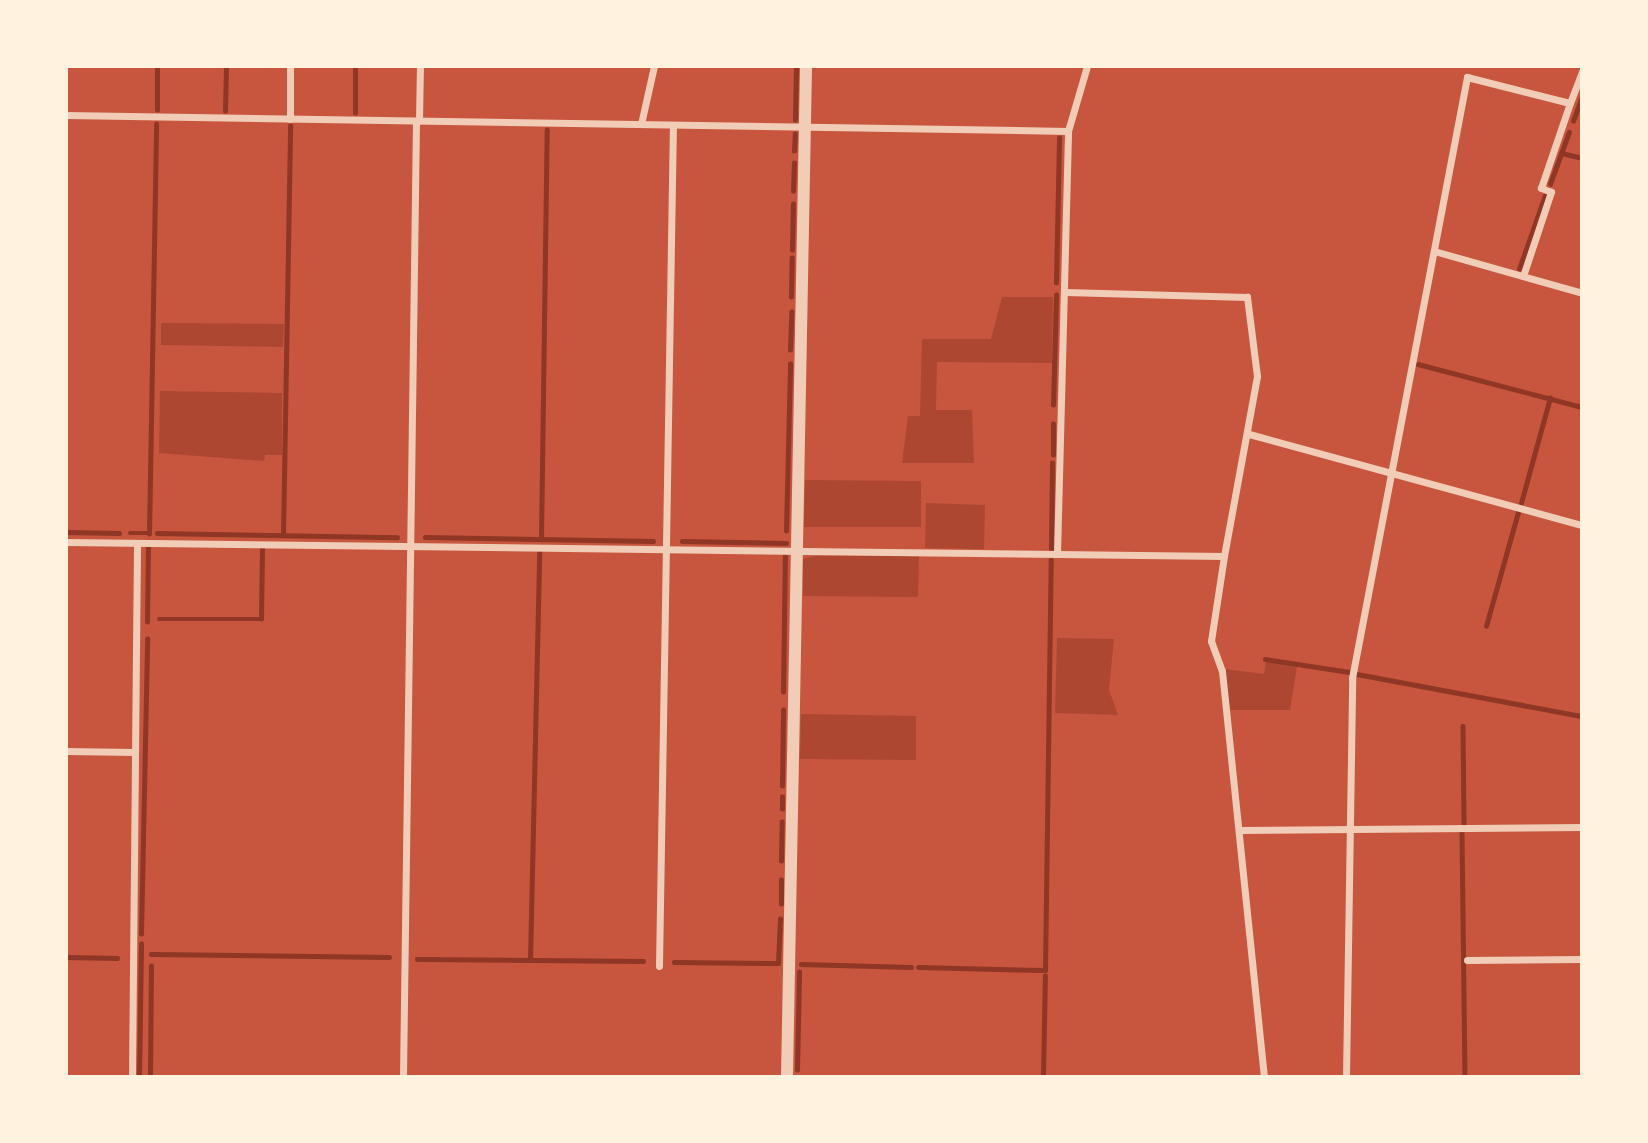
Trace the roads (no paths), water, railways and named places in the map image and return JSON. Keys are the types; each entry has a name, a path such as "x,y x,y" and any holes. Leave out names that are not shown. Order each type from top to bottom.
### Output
{"street":[{"path":"290,66 290,119"},
{"path":"403,1076 420,66"},
{"path":"641,124 654,66"},
{"path":"787,1076 806,66"},
{"path":"1057,554 1068,131 1087,66"},
{"path":"1522,276 1551,192 1541,188 1581,71"},
{"path":"1346,1076 1352,678 1467,77 1570,103"},
{"path":"66,115 1068,131"},
{"path":"659,966 673,125"},
{"path":"1434,251 1581,293"},
{"path":"1065,292 1247,296 1256,347 1249,434 1224,556 1211,641 1222,671 1241,831 1264,1076"},
{"path":"1249,434 1581,525"},
{"path":"66,542 411,544 1224,556"},
{"path":"132,1076 136,543"},
{"path":"66,751 134,752"},
{"path":"1241,831 1581,827"},
{"path":"1467,960 1581,959"}],"waterway":[{"path":"157,66 157,110"},
{"path":"225,111 226,66"},
{"path":"355,66 355,113"},
{"path":"795,120 796,66"},
{"path":"1573,121 1582,96"},
{"path":"149,534 156,124"},
{"path":"283,535 290,126"},
{"path":"541,539 547,130"},
{"path":"1550,184 1569,132"},
{"path":"794,151 795,134"},
{"path":"1056,283 1059,138"},
{"path":"1562,153 1582,158"},
{"path":"793,191 794,163"},
{"path":"1519,269 1545,195"},
{"path":"792,250 793,204"},
{"path":"791,297 792,258"},
{"path":"1053,405 1056,295"},
{"path":"790,350 791,312"},
{"path":"786,531 790,364"},
{"path":"1418,364 1582,407"},
{"path":"1521,503 1550,398"},
{"path":"1053,424 1053,455"},
{"path":"1051,549 1052,463"},
{"path":"1486,626 1518,512"},
{"path":"66,532 119,533"},
{"path":"130,533 150,533"},
{"path":"157,533 397,537"},
{"path":"425,537 653,541"},
{"path":"682,541 786,543"},
{"path":"147,622 148,545"},
{"path":"159,619 261,619 262,548"},
{"path":"530,960 539,550"},
{"path":"783,692 785,556"},
{"path":"918,967 1045,970 1051,560"},
{"path":"141,934 147,639"},
{"path":"1265,659 1349,672"},
{"path":"1357,674 1582,716"},
{"path":"782,786 783,710"},
{"path":"1463,726 1464,823"},
{"path":"782,797 782,809"},
{"path":"781,861 782,822"},
{"path":"1462,833 1465,1076"},
{"path":"781,880 781,904"},
{"path":"674,962 778,963 780,919"},
{"path":"139,1076 141,944"},
{"path":"151,954 389,957"},
{"path":"66,957 117,958"},
{"path":"417,959 643,961"},
{"path":"801,964 911,967"},
{"path":"150,1076 151,966"},
{"path":"797,1070 799,972"},
{"path":"1043,1076 1045,976"}]}
